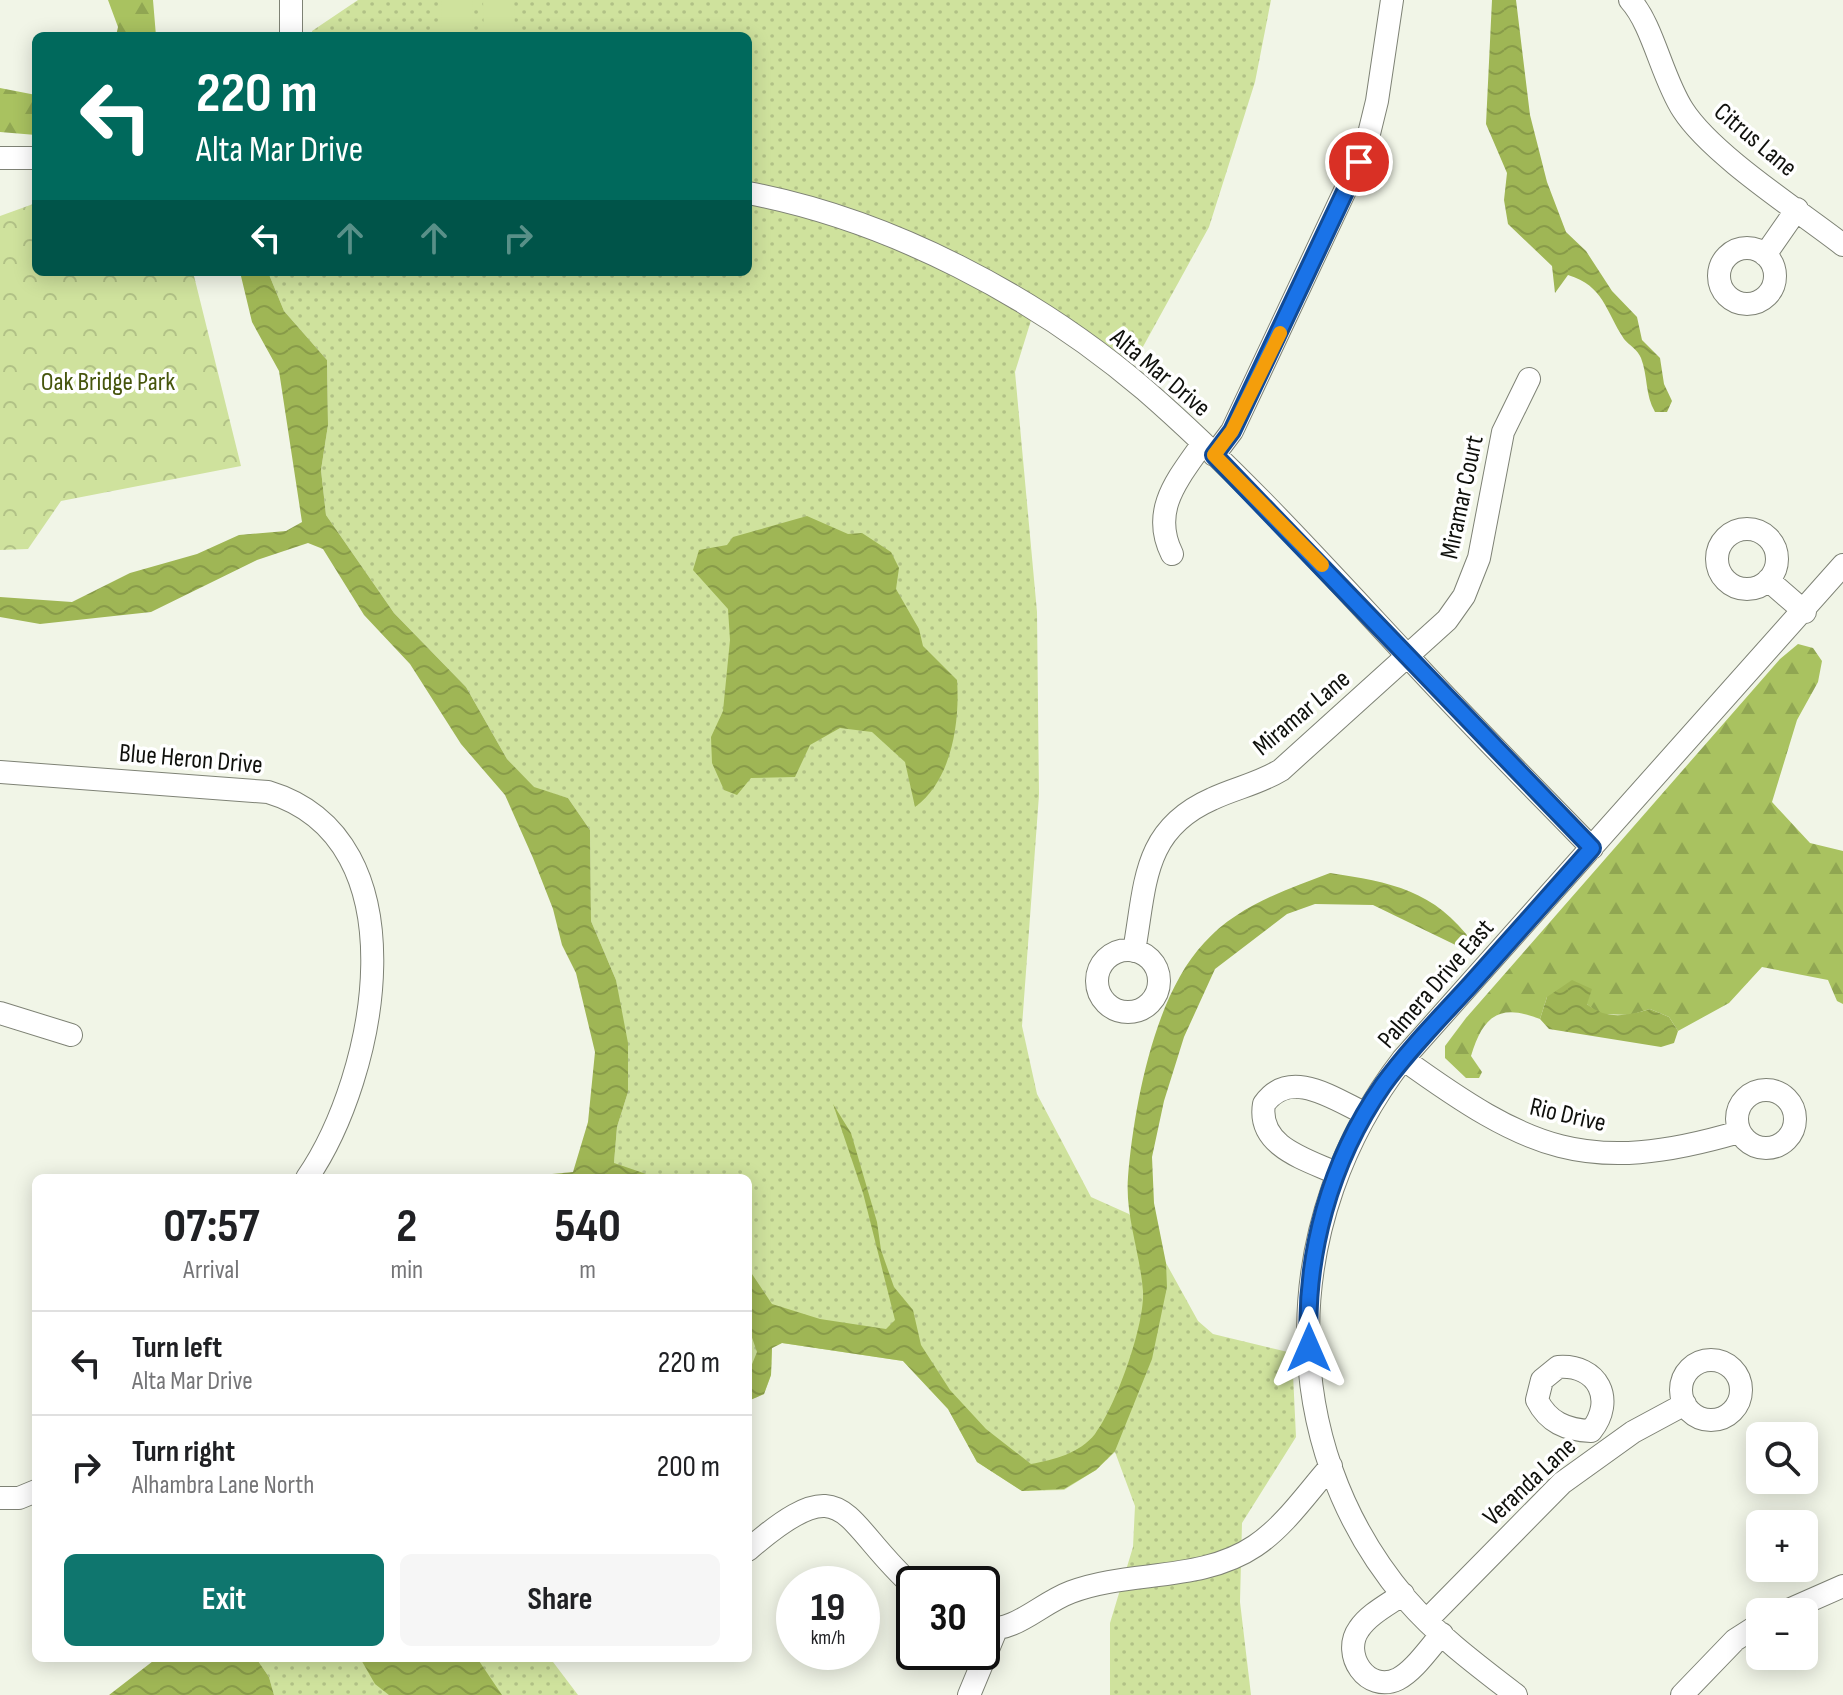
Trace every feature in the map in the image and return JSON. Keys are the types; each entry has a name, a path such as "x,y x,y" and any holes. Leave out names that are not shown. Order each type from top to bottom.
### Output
{"street":[{"path":"291,0 291,32"},
{"path":"1172,554 1164,534 1165,505 1208,449 1232,431 1361,157 1377,101 1392,0"},
{"name":"Citrus Lane","path":"1638,4 1664,74 1689,118 1713,144 1843,245"},
{"path":"0,158 32,158"},
{"name":"Alta Mar Drive","path":"752,194 876,232 995,288 1097,352 1208,449 1592,848"},
{"path":"1765,255 1797,209"},
{"name":"Miramar Court","path":"1408,657 1453,613 1473,577 1503,432 1529,379"},
{"name":"Palmera Drive East","path":"1403,1594 1376,1557 1331,1466 1316,1413 1308,1324 1315,1247 1336,1173 1366,1114 1403,1059 1805,612 1843,565"},
{"path":"1768,580 1805,612"},
{"name":"Miramar Lane","path":"1134,951 1152,852 1170,825 1198,805 1263,781 1281,770 1408,657"},
{"name":"Blue Heron Drive","path":"0,772 268,792 304,806 334,830 352,860 366,904 371,972 368,1021 352,1093 334,1135 310,1174"},
{"path":"0,1013 71,1035"},
{"name":"Rio Drive","path":"1403,1059 1499,1124 1569,1149 1620,1154 1647,1152 1699,1144 1739,1132"},
{"path":"1336,1173 1279,1145 1264,1125 1264,1104 1277,1089 1287,1085 1321,1093 1366,1114"},
{"name":"Veranda Lane","path":"1434,1627 1528,1514 1605,1451 1685,1404"},
{"path":"1591,1431 1605,1451"},
{"path":"1000,1628 1014,1625 1070,1592 1232,1559 1273,1532 1331,1466"},
{"path":"0,1498 19,1498 32,1493"},
{"path":"752,1547 795,1512 826,1505 852,1519 896,1567"},
{"path":"1816,1598 1843,1586"},
{"path":"1434,1627 1398,1679 1383,1682 1367,1676 1353,1661 1351,1645 1360,1627 1403,1594 1434,1627 1516,1695"},
{"path":"1682,1695 1735,1640 1746,1633"},
{"path":"969,1695 977,1670"}],"green space":[{"path":"108,0 153,0 156,32 117,32 118,27"},
{"path":"358,0 1271,0 1255,82 1209,227 1134,363 1038,298 1015,372 1037,612 1039,795 1022,1026 1037,1094 1091,1197 1129,1214 1166,1263 1198,1321 1213,1334 1292,1353 1296,1437 1242,1523 1240,1602 1251,1695 1110,1695 1110,1623 1133,1547 1135,1506 1115,1452 1096,1470 1064,1490 1022,1491 977,1462 948,1409 903,1361 782,1343 772,1348 771,1375 764,1394 752,1399 752,1174 609,1174 614,1163 617,1127 628,1092 616,980 591,921 590,830 568,798 534,788 507,759 466,687 394,613 326,515 321,470 328,425 327,360 284,311 270,276 752,276 752,32 312,31"},
{"path":"441,0 472,0 473,32 442,32"},
{"path":"483,0 514,0 515,32 484,32"},
{"path":"0,88 32,94 32,135 0,132"},
{"name":"Oak Bridge Park","path":"32,204 32,276 194,276 241,466 61,501 28,549 0,550 0,216"},
{"path":"1798,644 1813,648 1822,661 1818,682 1797,720 1772,802 1810,843 1843,851 1843,1004 1837,1001 1828,980 1762,967 1729,1003 1678,1031 1669,1017 1650,1009 1630,1015 1599,1014 1587,1004 1547,997 1540,1019 1514,1012 1503,1013 1487,1022 1471,1056 1482,1072 1479,1078 1466,1078 1445,1058 1445,1046 1466,1018 1780,659"},
{"path":"259,1662 553,1662 578,1695 274,1695 269,1677"}],"water":[{"path":"1492,0 1516,0 1530,115 1547,182 1566,232 1586,251 1612,291 1637,317 1642,340 1660,358 1664,384 1672,401 1667,412 1655,412 1640,355 1624,339 1597,292 1568,275 1555,293 1552,266 1508,224 1504,200 1507,173 1486,124"},
{"path":"241,276 270,276 284,311 327,360 328,425 321,470 326,515 394,613 466,687 507,759 534,787 568,798 590,830 591,921 616,980 628,1043 628,1092 617,1127 614,1163 646,1174 552,1174 573,1172 588,1122 595,1052 576,973 562,945 553,909 505,795 461,744 410,664 364,615 323,549 308,543 257,560 151,612 40,624 0,617 0,597 72,602 130,573 197,554 239,535 286,531 302,522 279,371 252,322"},
{"path":"807,516 848,534 862,533 891,552 899,568 896,589 919,629 923,646 957,680 957,714 951,749 938,782 915,807 905,762 872,732 840,728 810,745 795,777 751,778 737,795 724,790 712,763 711,737 723,711 730,640 728,609 693,570 699,550 727,545 733,537"},
{"path":"1330,873 1392,885 1427,900 1443,911 1473,943 1470,952 1373,905 1315,904 1287,914 1215,969 1184,1037 1164,1101 1152,1157 1154,1203 1166,1263 1167,1287 1152,1359 1115,1451 1096,1470 1064,1489 1022,1491 977,1462 948,1409 903,1361 782,1343 772,1348 771,1375 764,1394 752,1399 752,1364 757,1352 752,1338 752,1274 772,1304 820,1319 886,1329 895,1320 863,1193 833,1104 851,1133 877,1222 881,1250 894,1287 913,1310 921,1345 950,1390 986,1429 1031,1464 1066,1455 1089,1441 1112,1405 1139,1324 1143,1291 1129,1206 1128,1177 1135,1118 1160,1022 1187,965 1217,930 1262,900"},
{"path":"1572,980 1592,989 1587,1004 1602,1013 1625,1015 1650,1009 1669,1017 1678,1031 1674,1043 1661,1047 1549,1029 1540,1019 1547,997"},
{"path":"152,1662 259,1662 269,1677 274,1695 109,1695"},
{"path":"362,1662 480,1662 502,1695 389,1695 375,1684"}],"slow traffic":[{"path":"1280,333 1232,431 1214,455 1322,565"}],"route":[{"path":"1309,1348 1310,1285 1315,1247 1336,1173 1357,1128 1382,1086 1403,1059 1592,848 1214,455 1232,431 1359,162"}]}
